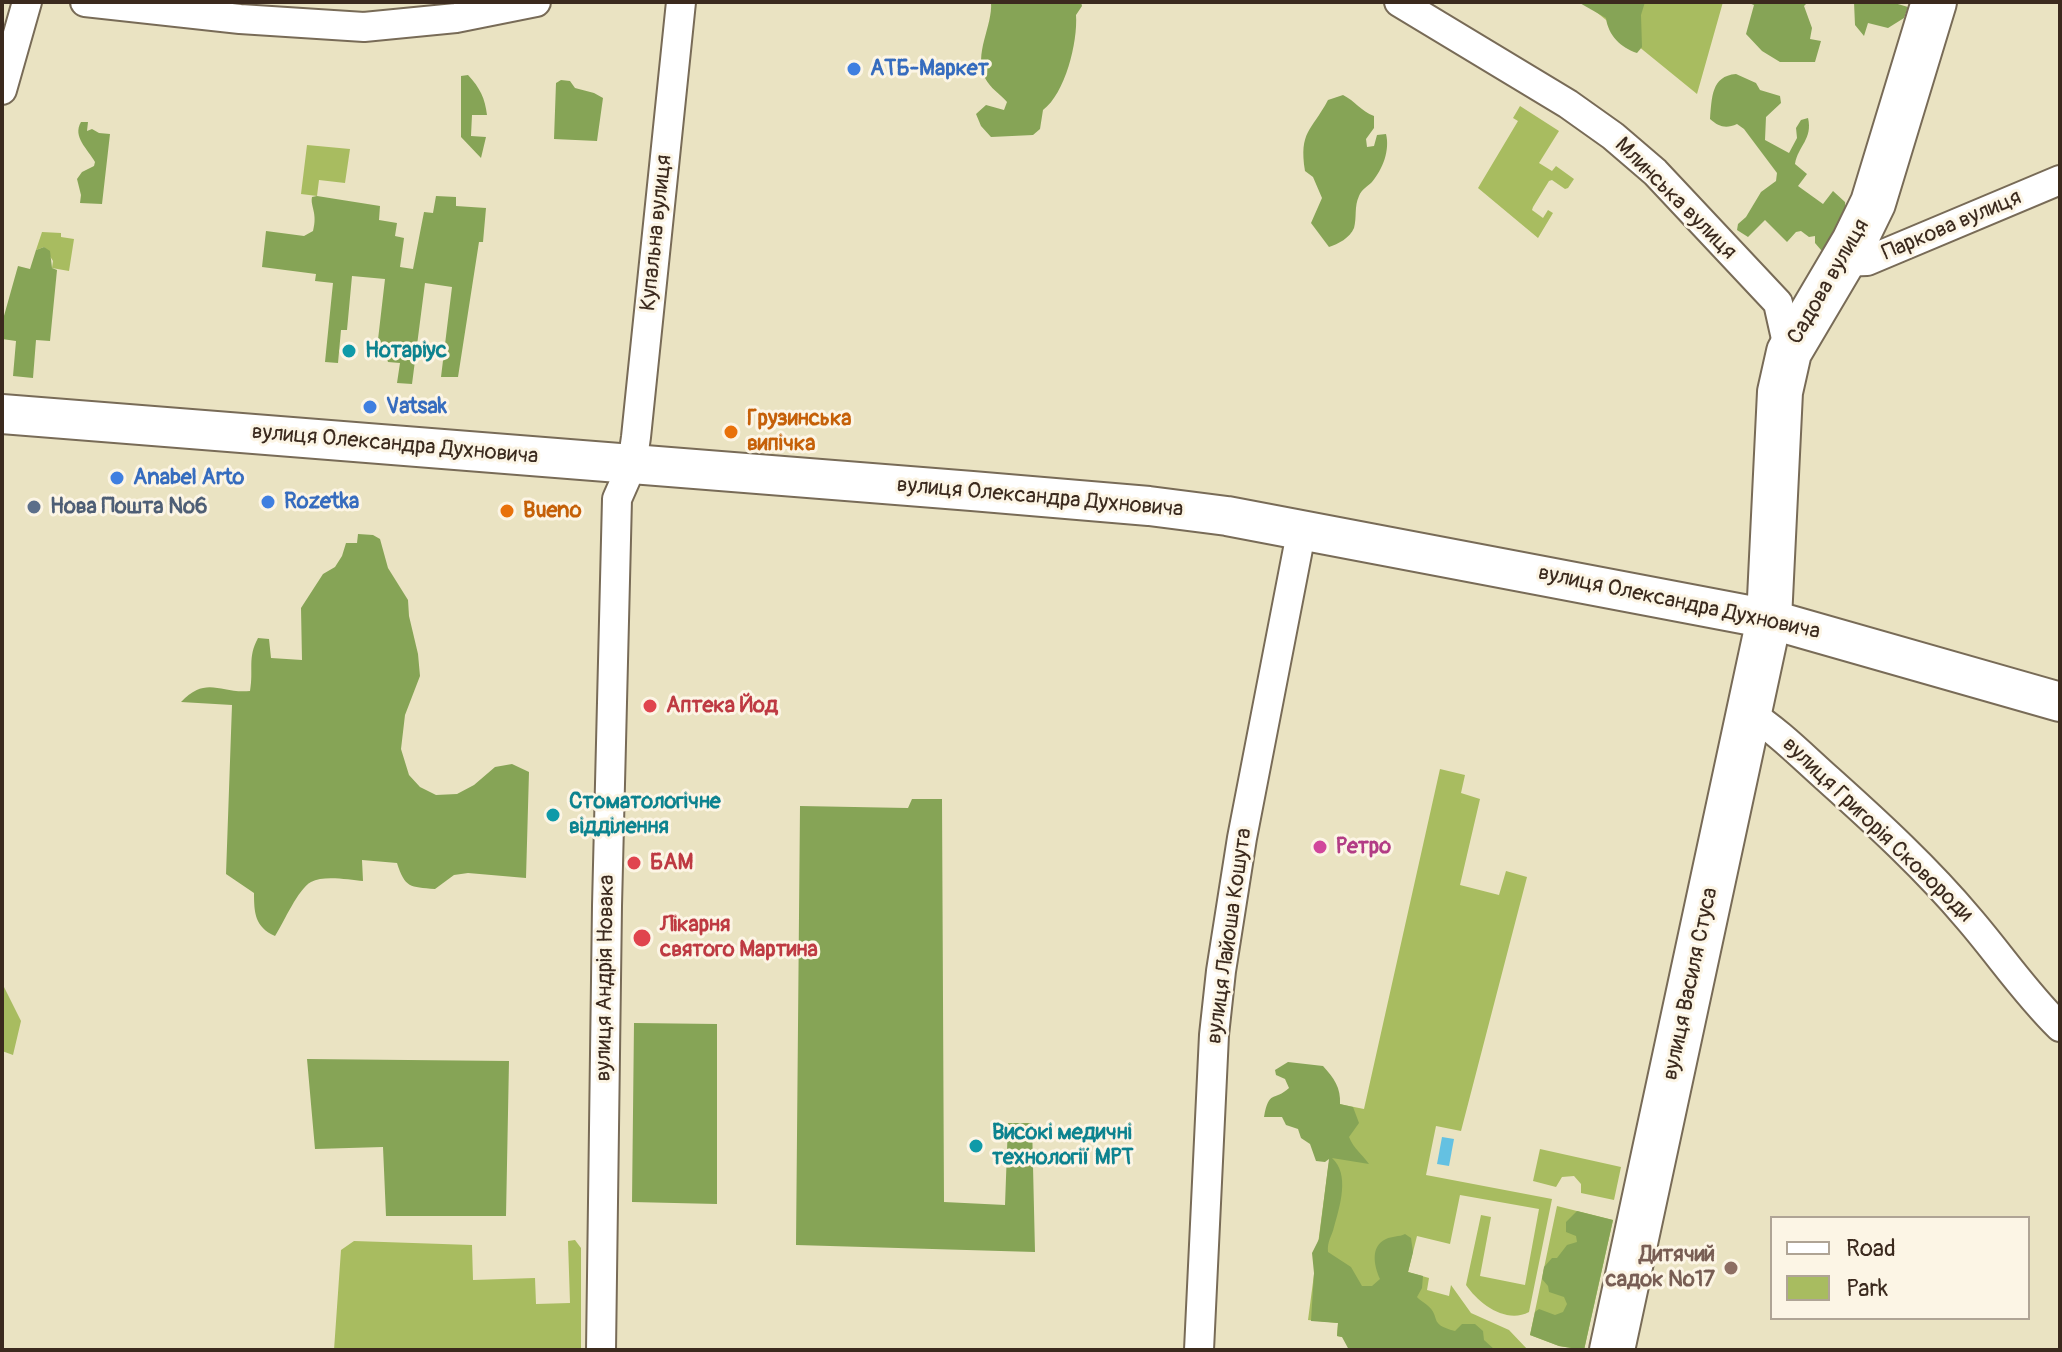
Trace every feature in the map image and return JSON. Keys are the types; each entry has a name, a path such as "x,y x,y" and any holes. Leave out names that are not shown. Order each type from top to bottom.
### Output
{"main road":[{"name":"Садова вулиця","path":"1769,619 1780,392 1789,352 1873,203 1934,2"},
{"name":"вулиця Василя Стуса","path":"1612,1350 1769,619"}],"street":[{"path":"2,90 27,2"},
{"path":"85,2 255,20 364,27 456,18 536,2"},
{"name":"Купальна вулиця","path":"632,465 681,2"},
{"name":"Млинська вулиця","path":"1399,2 1568,104 1613,136 1655,172 1778,303 1789,352"},
{"name":"Паркова вулиця","path":"1842,262 1867,261 2060,180"},
{"name":"вулиця Олександра Духновича","path":"2,414 1149,506 1302,528 1769,619 2060,702"},
{"name":"вулиця Андрія Новака","path":"601,1350 617,499 632,465"},
{"name":"вулиця Лайоша Кошута","path":"1199,1350 1214,1035 1221,971 1242,838 1302,528"},
{"name":"вулиця Григорія Сковороди","path":"1749,713 1770,727 1859,807 1941,887 2034,1001 2060,1027"}],"green space":[{"path":"991,2 1081,2 1064,80 1043,110 1040,129 1033,135 991,137 976,114 986,105 1004,110 1007,102 990,85 982,69 982,50"},
{"path":"1578,2 1645,2 1641,15 1642,47 1637,53 1626,48 1612,35 1606,18"},
{"path":"1584,2 1723,2 1697,94"},
{"path":"1746,2 1808,2 1804,6 1812,28 1810,39 1821,41 1815,62 1780,62 1762,51 1746,34 1754,5"},
{"path":"1854,2 1891,2 1908,7 1904,18 1888,28 1868,23 1864,36 1855,25"},
{"path":"1736,74 1756,83 1760,90 1780,96 1781,103 1766,117 1765,140 1789,153 1797,138 1796,128 1801,120 1808,118 1807,137 1795,164 1807,174 1798,186 1823,204 1833,191 1845,202 1846,212 1827,250 1821,250 1815,243 1815,236 1809,237 1801,231 1787,242 1765,220 1748,237 1737,230 1761,192 1776,181 1777,173 1744,129 1737,124 1716,124 1710,119 1714,89 1722,79"},
{"path":"468,75 481,94 487,115 472,115 471,136 486,137 481,158 461,137 461,76"},
{"path":"570,81 575,88 603,98 597,141 554,139 556,83"},
{"path":"1343,95 1374,116 1374,128 1366,139 1367,147 1374,146 1377,135 1386,134 1387,146 1379,171 1359,196 1352,232 1329,247 1311,223 1322,198 1313,177 1305,171 1304,148 1308,132 1328,100"},
{"path":"1520,106 1559,131 1539,163 1552,171 1556,166 1574,179 1565,189 1549,181 1533,207 1532,210 1543,218 1548,210 1553,213 1538,238 1478,188 1518,121 1513,118"},
{"path":"81,122 88,122 87,131 92,129 110,134 102,204 80,203 77,179 95,162 78,133"},
{"path":"307,145 350,149 345,183 319,180 317,196 301,194"},
{"path":"436,196 456,197 456,206 486,208 483,242 479,242 458,377 441,377 452,287 425,283 412,384 397,383 400,363 376,357 385,279 352,276 347,330 341,330 338,363 325,362 333,283 315,281 316,274 262,267 266,231 304,236 313,231 312,197 380,206 379,220 397,223 395,236 404,238 400,267 413,269 424,212 433,213"},
{"path":"42,232 61,233 61,237 74,239 69,271 52,268 53,261 44,247 36,250"},
{"path":"44,247 50,251 52,268 57,270 50,341 36,340 33,378 13,376 16,341 2,339 2,323 18,266 30,269 36,250"},
{"path":"358,534 380,539 388,568 408,600 420,676 405,715 401,749 409,775 420,787 436,795 457,794 474,785 495,767 512,764 529,772 526,878 468,873 454,875 435,889 420,888 406,882 397,863 362,860 363,881 323,879 306,886 275,936 263,928 257,919 254,893 226,874 232,705 181,702 206,687 250,691 252,658 258,638 269,639 271,658 302,660 301,608 323,574 335,567 346,543 357,543"},
{"path":"1440,769 1465,775 1461,793 1480,799 1460,885 1499,895 1506,871 1527,877 1461,1131 1436,1126 1426,1175 1552,1199 1529,1312 1511,1316 1502,1314 1478,1299 1466,1285 1481,1215 1491,1217 1480,1276 1525,1285 1539,1209 1460,1195 1450,1244 1417,1236 1408,1272 1429,1278 1427,1290 1449,1296 1451,1285 1471,1313 1509,1330 1528,1350 1402,1350 1337,1336 1338,1323 1308,1320 1339,1104 1364,1109"},
{"path":"912,799 942,799 944,1202 1005,1205 1008,1123 1032,1123 1035,1252 796,1245 800,806 908,808"},
{"path":"2,983 21,1021 13,1055 2,1051"},
{"path":"634,1023 717,1024 717,1204 632,1202"},
{"path":"307,1059 509,1061 506,1216 386,1216 383,1147 315,1149"},
{"path":"1288,1062 1323,1066 1338,1088 1340,1104 1353,1107 1359,1123 1349,1137 1369,1164 1332,1158 1341,1173 1342,1191 1328,1252 1351,1267 1362,1286 1372,1286 1380,1279 1375,1262 1377,1246 1386,1239 1405,1234 1411,1238 1413,1252 1408,1272 1423,1276 1417,1297 1431,1309 1441,1326 1455,1331 1462,1324 1475,1324 1483,1331 1484,1340 1495,1350 1349,1350 1342,1337 1337,1336 1338,1323 1311,1321 1312,1253 1319,1239 1329,1159 1316,1161 1310,1144 1301,1138 1298,1129 1286,1125 1282,1117 1264,1117 1270,1099 1289,1088 1275,1070"},
{"path":"1540,1149 1621,1167 1614,1200 1581,1193 1581,1184 1574,1176 1562,1177 1556,1187 1533,1181"},
{"path":"1557,1206 1613,1220 1584,1350 1559,1346 1530,1335"},
{"path":"1577,1211 1613,1220 1584,1350 1559,1346 1530,1335 1535,1312 1539,1309 1555,1315 1563,1312 1567,1304 1564,1297 1549,1292 1542,1279 1544,1267 1552,1258 1557,1258 1567,1245 1577,1242 1576,1236 1566,1232 1566,1222"},
{"path":"575,1240 581,1248 581,1350 334,1350 341,1250 354,1241 472,1245 473,1280 535,1278 536,1304 570,1303 568,1241"}],"water":[{"path":"1442,1137 1454,1139 1449,1166 1437,1164"}],"place":[{"name":"АТБ-Маркет","path":"854,69"},
{"name":"Нотаріус","path":"349,351"},
{"name":"Vatsak","path":"370,407"},
{"name":"Грузинська випічка","path":"731,432"},
{"name":"Anabel Arto","path":"117,478"},
{"name":"Rozetka","path":"268,502"},
{"name":"Нова Пошта №6","path":"34,507"},
{"name":"Bueno","path":"507,511"},
{"name":"Аптека Йод","path":"650,706"},
{"name":"Стоматологічне відділення","path":"553,815"},
{"name":"Ретро","path":"1320,847"},
{"name":"БАМ","path":"634,863"},
{"name":"Лікарня святого Мартина","path":"642,938"},
{"name":"Високі медичні технології МРТ","path":"976,1146"},
{"name":"Дитячий садок №17","path":"1731,1268"}]}
